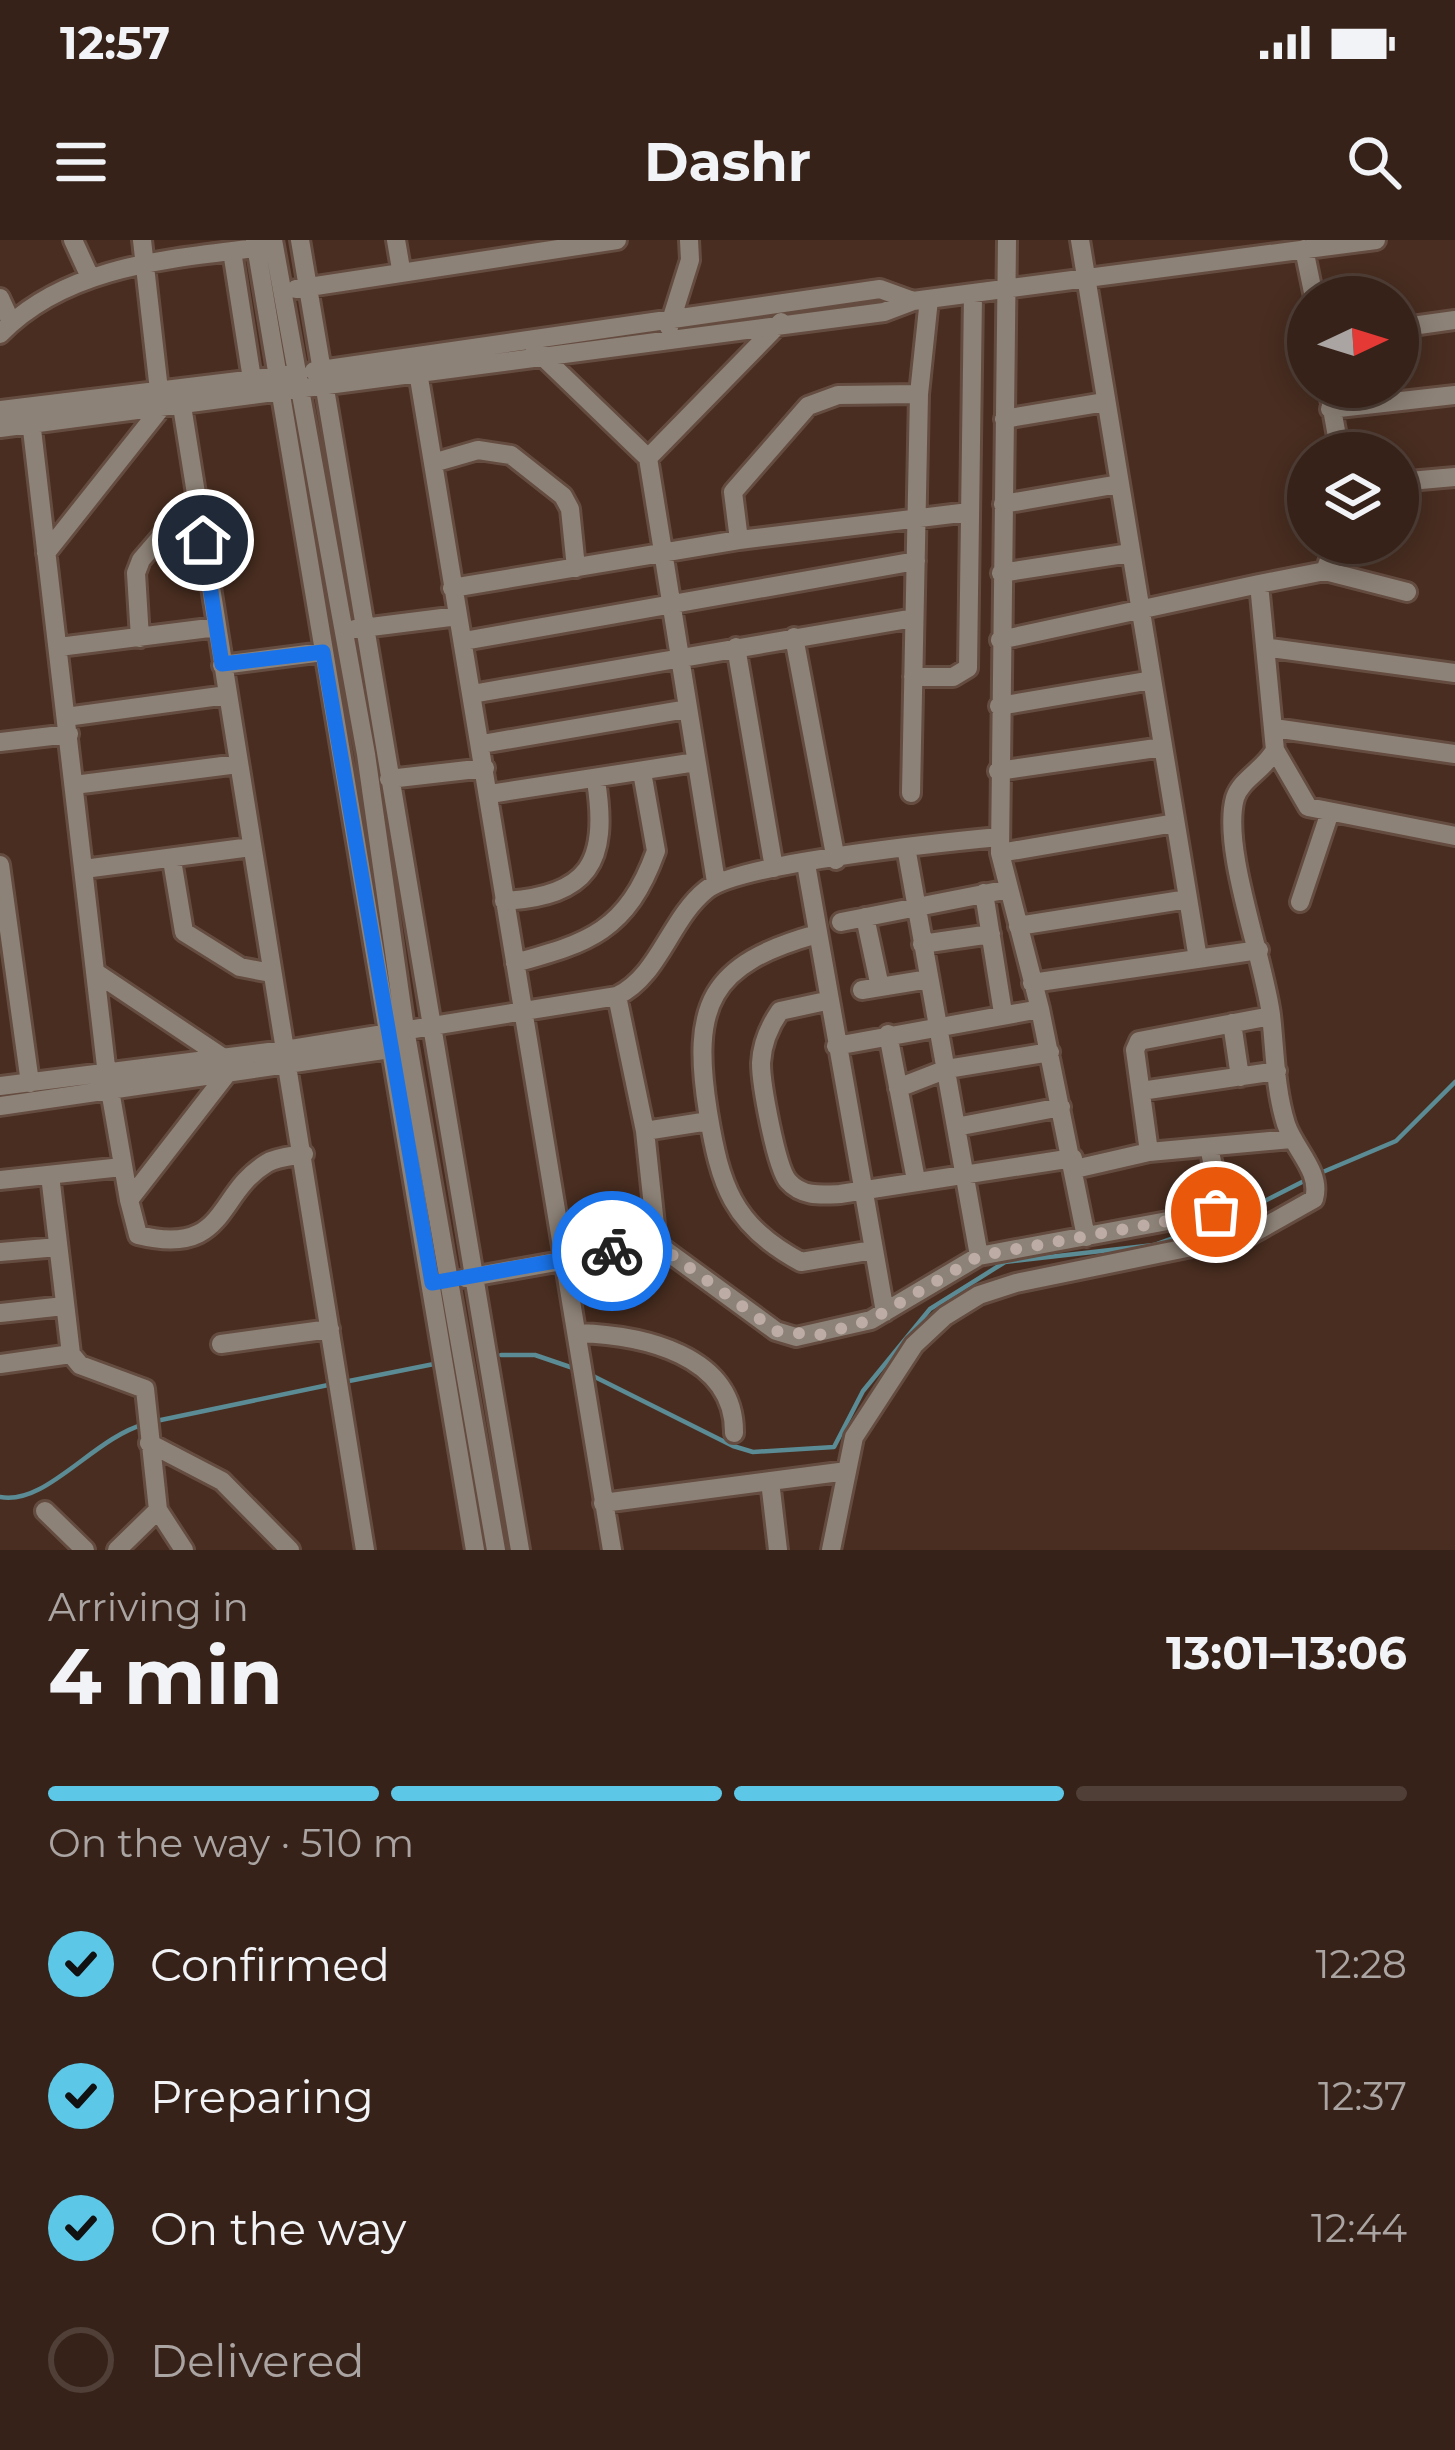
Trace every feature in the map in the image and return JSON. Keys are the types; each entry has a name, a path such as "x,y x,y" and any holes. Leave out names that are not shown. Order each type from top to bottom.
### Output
{"street":[{"path":"73,240 90,277"},
{"path":"142,240 168,402 196,496 365,1550"},
{"path":"300,240 354,629 399,1038"},
{"path":"396,240 401,269"},
{"path":"480,240 483,262"},
{"path":"273,293 401,269 483,262 613,240"},
{"path":"669,328 691,260 689,240"},
{"path":"1007,240 999,845 1040,1009 1086,1237"},
{"path":"1080,240 1198,959"},
{"path":"669,328 884,312 921,300 1085,281 1281,246 1304,249 1376,240"},
{"path":"0,298 6,328 90,277 145,262 261,243 290,382 389,779 520,1550"},
{"path":"1304,249 1310,276"},
{"path":"232,251 252,380"},
{"path":"0,428 30,416 168,402 669,328 880,290 921,300"},
{"path":"914,677 953,677 968,668 973,294"},
{"path":"911,793 921,300"},
{"path":"1419,325 1455,320"},
{"path":"648,458 781,322"},
{"path":"321,378 418,372 534,348"},
{"path":"534,348 648,458 716,882"},
{"path":"418,372 612,1550"},
{"path":"46,553 168,402 252,380 290,382"},
{"path":"290,382 322,644 399,1038 440,1282 475,1550"},
{"path":"739,540 733,492 808,406 838,395 919,394"},
{"path":"1335,432 1330,409 1455,395"},
{"path":"1004,419 1106,402"},
{"path":"0,410 30,416"},
{"path":"30,416 109,1083 138,1235 194,1236 214,1225 268,1162 304,1154"},
{"path":"433,463 478,450 511,455 562,496 570,509 576,568"},
{"path":"1419,480 1455,477"},
{"path":"1003,504 1119,484"},
{"path":"140,638 136,573 196,496"},
{"path":"452,588 739,540 969,512"},
{"path":"1001,573 1130,553"},
{"path":"464,641 916,561"},
{"path":"1325,571 1327,564"},
{"path":"1000,640 1325,571 1407,592"},
{"path":"1259,584 1270,648 1275,750 1303,803 1455,836"},
{"path":"222,664 322,644 354,629 458,616"},
{"path":"472,694 914,618"},
{"path":"59,647 217,627"},
{"path":"794,637 836,860"},
{"path":"736,646 774,868"},
{"path":"1270,648 1455,674"},
{"path":"999,706 1152,680"},
{"path":"0,742 227,695"},
{"path":"482,744 687,709"},
{"path":"1274,728 1455,754"},
{"path":"998,771 1163,747"},
{"path":"831,1550 854,1437 914,1345 945,1316 979,1295 1141,1254 1250,1234 1308,1207 1317,1191 1311,1170 1292,1139 1259,950 1242,888 1234,803 1243,784 1267,766 1275,750"},
{"path":"490,794 696,762"},
{"path":"74,785 238,764"},
{"path":"389,779 485,768"},
{"path":"514,963 595,939 616,917 656,851 642,772"},
{"path":"504,901 554,895 590,866 602,838 596,781"},
{"path":"1300,902 1330,812"},
{"path":"0,1106 109,1083 399,1038 430,1024 616,996 637,983 686,910 716,882 774,868 906,847 999,845 1175,823"},
{"path":"84,868 251,847"},
{"path":"906,847 979,1256"},
{"path":"172,860 184,932 240,967 272,973"},
{"path":"806,864 826,1001 885,1312"},
{"path":"0,865 30,1083"},
{"path":"842,922 1009,889"},
{"path":"984,893 1003,1013"},
{"path":"1018,926 1188,898"},
{"path":"865,917 871,989 929,979"},
{"path":"817,934 753,954 710,1005 698,1042 709,1120 732,1207 778,1246 813,1263 873,1250"},
{"path":"922,944 992,934"},
{"path":"1033,983 1259,950"},
{"path":"95,972 226,1067"},
{"path":"616,996 646,1131 657,1244"},
{"path":"826,1001 793,1005 770,1024 763,1047 764,1085 784,1176 814,1196 961,1173 1292,1139"},
{"path":"836,1046 1040,1009"},
{"path":"1149,1152 1139,1041 1271,1016"},
{"path":"1232,1024 1240,1077"},
{"path":"888,1034 916,1180"},
{"path":"898,1088 947,1069 1049,1052"},
{"path":"128,1200 226,1067"},
{"path":"1142,1091 1277,1071"},
{"path":"0,1086 109,1083"},
{"path":"956,1127 1061,1106"},
{"path":"646,1131 709,1120"},
{"path":"440,1282 657,1244 785,1335 819,1335 885,1312 979,1256 1216,1212 1220,1199 1209,1147"},
{"path":"0,1180 122,1167"},
{"path":"50,1174 71,1354 80,1365 146,1389 158,1510 184,1550"},
{"path":"0,1252 58,1247"},
{"path":"440,1282 496,1550"},
{"path":"0,1313 64,1306"},
{"path":"221,1344 330,1329"},
{"path":"578,1333 647,1338 718,1380 731,1398 734,1432"},
{"path":"0,1364 71,1354"},
{"path":"148,1437 222,1481 290,1550"},
{"path":"603,1503 847,1471"},
{"path":"770,1481 778,1550"},
{"path":"117,1550 158,1510"},
{"path":"45,1511 85,1550"}],"waterway":[{"path":"1318,1174 1396,1141 1455,1082"},
{"path":"587,1373 753,1452 834,1447 863,1391 930,1309 1005,1262 1154,1245 1241,1213 1308,1179"},
{"path":"501,1355 535,1355 576,1369"},
{"path":"344,1382 434,1364"},
{"path":"156,1421 333,1384"},
{"path":"0,1497 35,1491 145,1424"}],"way so far":[{"path":"612,1251 657,1244 776,1331 796,1337 871,1320 979,1256 1216,1212"}],"route":[{"path":"203,540 222,664 323,652 432,1283 612,1251"}]}
